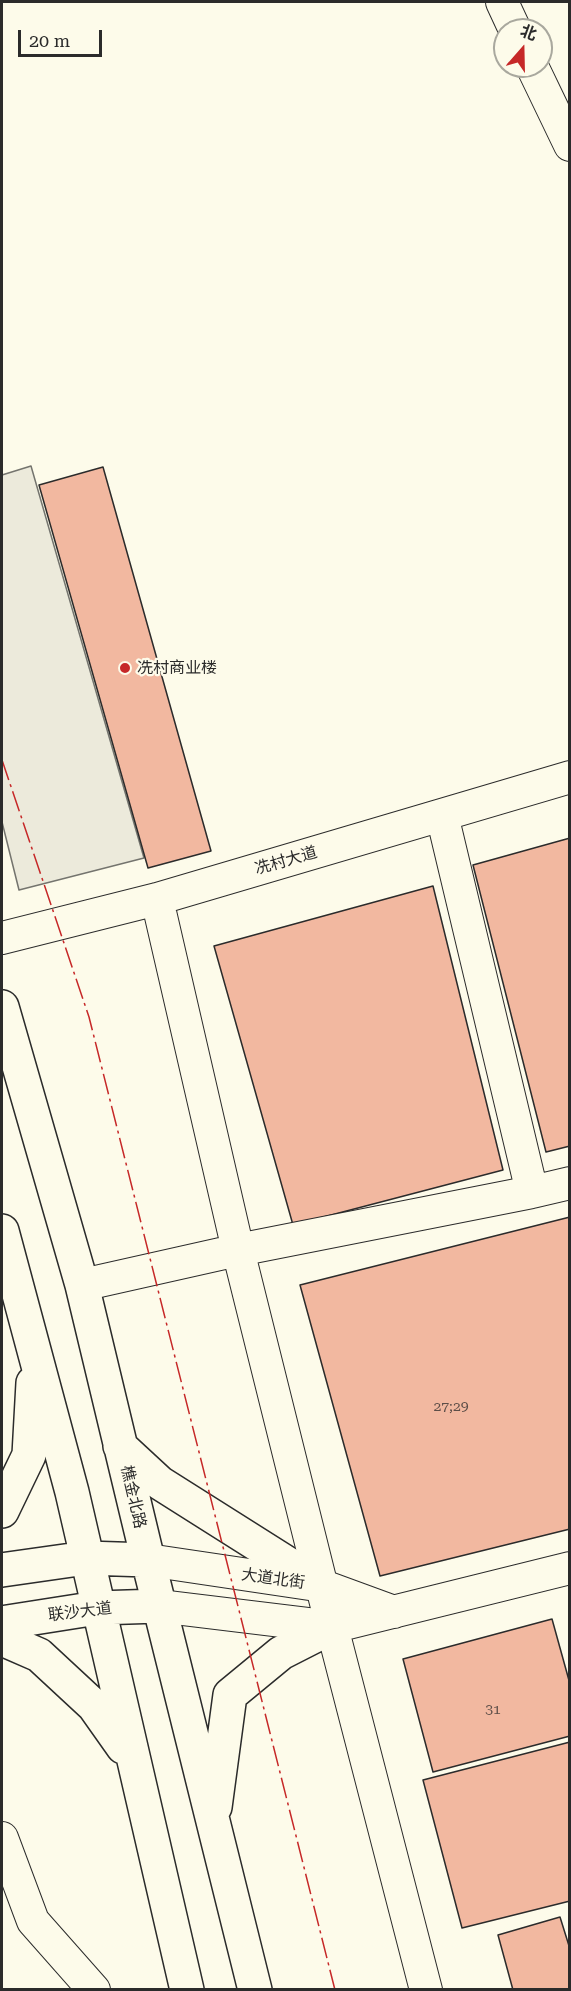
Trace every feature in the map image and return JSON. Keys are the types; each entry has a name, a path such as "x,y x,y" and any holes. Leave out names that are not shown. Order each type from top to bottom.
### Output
{"main road":[{"name":"樵金北路","path":"2,1007 82,1285 159,1606 255,1989"},
{"path":"2,1231 72,1492 186,1989"},
{"path":"2,1511 29,1455 34,1351"},
{"path":"120,1446 160,1483 322,1586"},
{"path":"2,1570 86,1558 148,1560"},
{"name":"联沙大道","path":"2,1623 98,1608 159,1606"},
{"path":"213,1823 230,1695 281,1653 332,1627"},
{"path":"2,1639 39,1655 94,1706 133,1761"}],"street":[{"path":"502,2 509,18"},
{"path":"538,78 570,145"},
{"name":"冼村大道","path":"2,938 157,899 570,777"},
{"path":"442,815 532,1192"},
{"path":"157,899 238,1250 332,1627 426,1989"},
{"path":"82,1285 238,1250 570,1183"},
{"name":"大道北街","path":"148,1560 322,1586 394,1612"},
{"path":"159,1606 332,1627 570,1568"},
{"path":"2,1838 33,1921 94,1989"}],"shaded area":[{"path":"31,466 144,858 19,890 2,822 2,475"}],"building":[{"name":"冼村商业楼","path":"103,467 211,851 148,868 39,485"},
{"path":"570,838 570,1146 546,1152 473,865"},
{"path":"433,886 503,1170 293,1225 214,946"},
{"path":"570,1217 570,1529 380,1576 300,1285"},
{"path":"552,1619 570,1684 570,1736 433,1772 403,1659"},
{"path":"570,1742 570,1901 462,1928 423,1780"},
{"path":"560,1917 570,1949 570,1990 513,1990 498,1935"}],"power":[{"path":"2,760 89,1017 335,1990"}],"place":[{"name":"冼村商业楼","path":"125,668"}]}
